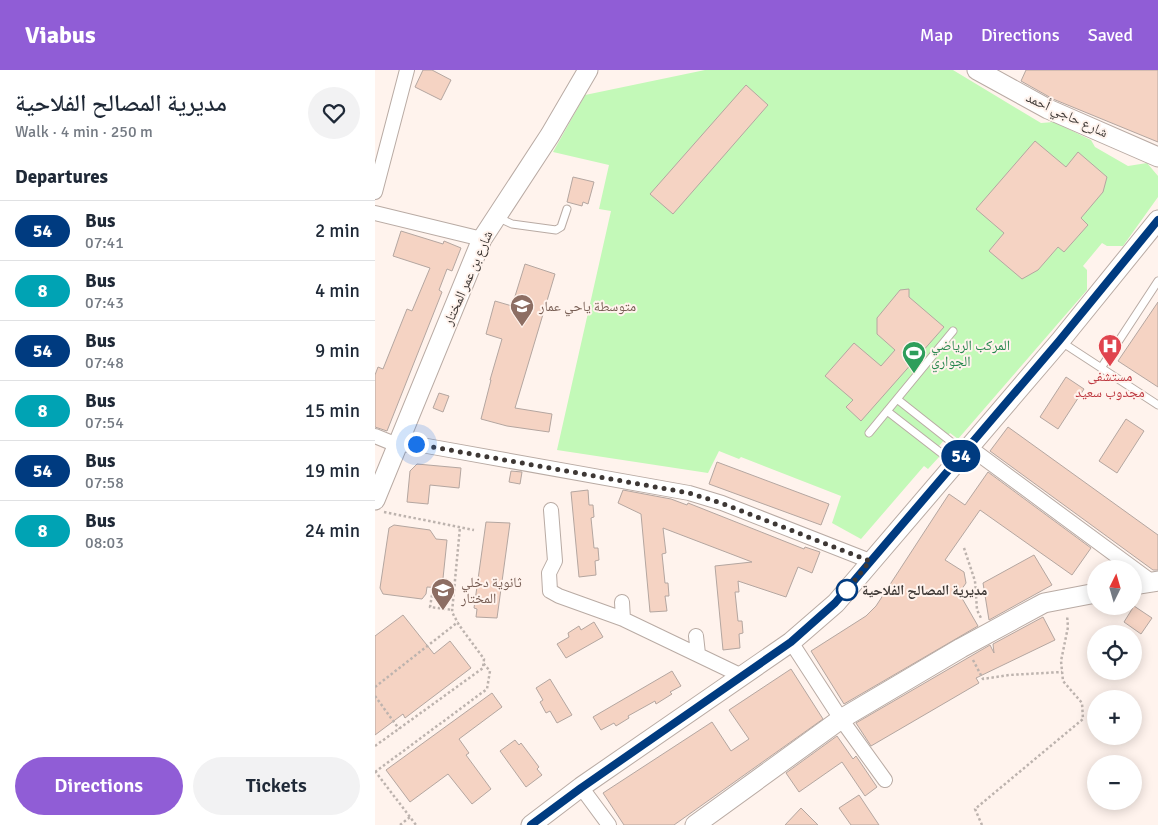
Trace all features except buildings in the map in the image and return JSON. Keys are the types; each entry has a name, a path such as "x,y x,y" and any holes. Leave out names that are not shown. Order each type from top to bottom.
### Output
{"street":[{"path":"375,192 407,70"},
{"name":"شارع بن عمر المختار","path":"375,500 482,239 550,136 588,70"},
{"name":"شارع حاجي أحمد","path":"977,70 1048,108 1158,157"},
{"path":"375,213 482,239"},
{"path":"531,825 791,642 835,603 1059,341 1158,220"},
{"path":"375,436 397,445 416,444 689,493 721,503 870,561"},
{"path":"963,454 1155,581"},
{"path":"551,510 555,561 549,573 550,591 623,619 649,637 698,654 742,676"},
{"path":"695,825 841,719 966,645 1044,603 1087,594"},
{"path":"622,602 623,619"},
{"path":"696,636 698,654"},
{"path":"791,642 841,719 885,780"},
{"path":"581,788 609,825"}],"lane":[{"path":"497,217 512,224 556,230 561,227 567,209"},
{"path":"1101,368 1158,281"},
{"path":"869,433 953,331"},
{"path":"1059,341 1158,405"},
{"path":"897,399 963,454"},
{"path":"887,411 963,454"}],"path":[{"path":"375,510 474,530"},
{"path":"375,746 483,668 484,659 457,622 453,610 460,527"},
{"path":"964,548 975,581 977,610 988,633"},
{"path":"431,595 430,606 453,610"},
{"path":"982,825 975,809 1083,720 1082,703 1063,680 1061,661 1068,627 1065,598"},
{"path":"375,687 457,622"},
{"path":"966,645 983,679 1009,675 1062,672"},
{"path":"416,825 375,771 487,689 490,671 483,663"},
{"path":"375,696 399,729"},
{"path":"400,825 410,817"}],"green space":[{"path":"705,70 953,70 1041,123 1054,122 1091,140 1095,147 1128,166 1147,163 1158,176 1158,197 1123,246 1107,246 1102,243 1083,266 1087,270 1087,290 958,439 950,433 934,452 939,457 928,469 924,466 861,539 832,523 841,496 741,457 739,459 719,451 708,473 557,450 611,211 599,209 609,165 553,152 585,95"}],"bus line":[{"name":"54","path":"531,825 791,642 835,603 1059,341 1158,220"}],"place":[{"name":"متوسطة ياحي عمار","path":"522,327"},
{"name":"مستشفى مجدوب سعيد","path":"1110,367"},
{"name":"المركب الرياضي الجواري","path":"914,374"},
{"name":"مديرية المصالح الفلاحية","path":"847,590"},
{"name":"ثانوية دخلي المختار","path":"443,611"}],"route":[{"path":"416,444 689,493 721,503 870,561 847,590"}]}
